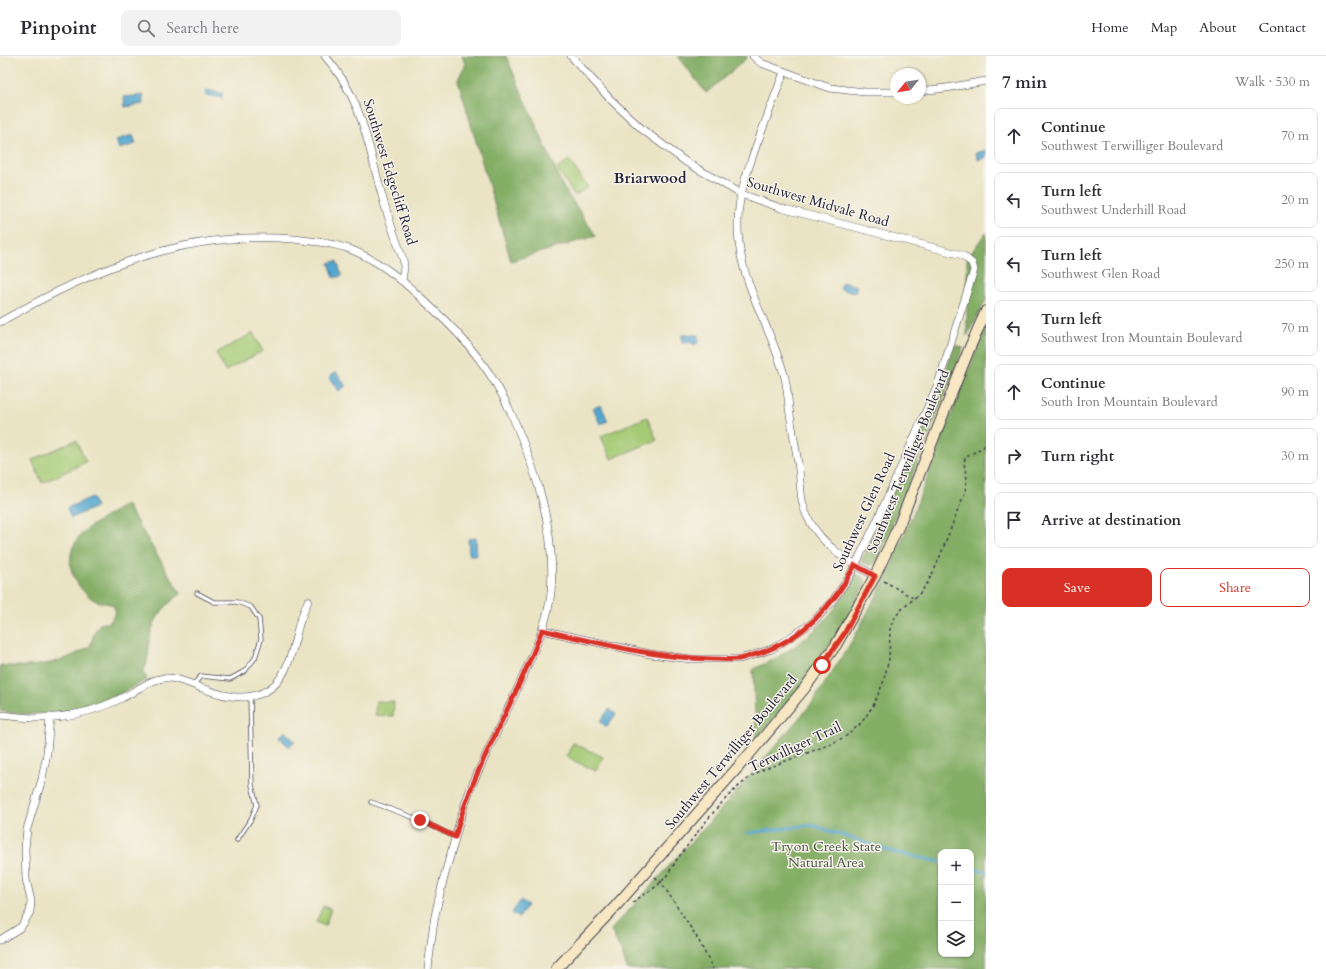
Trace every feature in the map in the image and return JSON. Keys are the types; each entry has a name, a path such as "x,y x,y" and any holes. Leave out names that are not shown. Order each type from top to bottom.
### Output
{"main road":[{"name":"Southwest Terwilliger Boulevard","path":"556,969 648,870 747,757 804,689 836,645 875,576 899,525 970,347 986,311"}],"street":[{"name":"Southwest Edgecliff Road","path":"325,56 348,88 361,117 386,208 403,259 404,267 402,281"},
{"name":"Southwest Midvale Road","path":"571,56 598,88 643,130 686,162 741,194 781,208 962,255"},
{"path":"753,56 761,63 830,88 864,92 890,92"},
{"path":"784,72 750,163 741,194 738,230 742,259 750,290 785,378 804,509 822,539 838,554 875,576"},
{"path":"926,90 986,81"},
{"path":"0,322 96,273 116,265 181,246 225,240 269,238 317,241 335,244 364,256 384,267 402,281 459,333 476,354 502,393 531,460 544,502 552,576 550,601 542,630 467,798 455,837 434,918 428,969"},
{"name":"Southwest Glen Road","path":"542,630 650,654 690,659 740,659 772,649 812,623 831,603 850,576 877,521 938,384 974,270 972,263 962,255"},
{"path":"0,715 36,718 62,716 92,709 121,699 153,681 164,678 174,678 217,694 250,697 265,692 273,686 289,661 300,621 308,601"},
{"path":"0,940 21,927 30,912 31,901 26,879 25,849 27,829 42,779 47,753 50,717"}],"lane":[{"path":"193,685 201,676 230,679 246,671 255,658 261,639 258,619 251,607 237,602 214,602 197,594"},
{"path":"237,840 251,819 257,805 252,785 250,697"},
{"path":"371,802 420,820 455,837"}],"path":[{"name":"Terwilliger Trail","path":"632,903 661,882 694,836 740,785 762,770 831,744 848,735 862,722 873,706 883,683 889,659 890,629 893,620 900,611 920,593 928,582 937,564 965,492 967,479 964,463 965,458 986,444"},
{"path":"875,576 915,599"},
{"path":"648,870 661,882 698,939 713,969"}],"green space":[{"path":"462,56 506,56 563,187 596,236 511,261 458,80 465,64"},
{"path":"678,56 747,56 747,58 706,93"},
{"path":"569,160 588,187 575,196 557,169"},
{"path":"986,232 986,300 967,336 967,259"},
{"name":"Tryon Creek State Natural Area","path":"986,325 986,969 627,969 622,953 611,930 731,798 812,703 852,641 885,580 913,514"},
{"path":"253,333 263,351 225,371 216,353"},
{"path":"955,345 963,348 877,563 869,565 861,562 942,382"},
{"path":"647,417 657,440 611,459 601,436"},
{"path":"76,440 86,462 42,483 32,460"},
{"path":"126,504 181,594 169,603 159,615 152,628 147,661 143,672 147,679 113,697 76,709 39,714 19,714 0,711 0,665 23,666 46,664 69,657 90,646 95,632 100,624 110,622 116,612 113,605 95,600 82,589 72,572 70,563 71,554 79,537 87,529"},
{"path":"856,574 864,578 866,582 843,626 791,699 756,739 753,669 790,650 822,623 842,598"},
{"path":"376,701 394,702 393,716 375,715"},
{"path":"573,743 603,757 596,771 566,757"},
{"path":"323,906 331,909 325,926 316,922"}],"water":[{"path":"206,90 222,93 222,98 205,95"},
{"path":"143,95 144,104 125,107 124,97"},
{"path":"133,135 136,144 119,149 116,140"},
{"path":"986,150 986,157 978,160 976,153"},
{"path":"337,261 342,276 334,278 329,263"},
{"path":"842,282 857,286 855,293 840,289"},
{"path":"682,335 698,335 698,343 694,345 693,343 682,342"},
{"path":"336,372 346,386 339,391 329,378"},
{"path":"601,405 608,421 600,424 593,408"},
{"path":"92,497 96,507 71,518 67,508"},
{"path":"476,538 477,555 469,555 468,539"},
{"path":"609,709 616,714 607,727 600,722"},
{"path":"284,731 295,741 289,747 279,737"},
{"path":"521,900 527,905 519,918 512,913"}],"waterway":[{"path":"748,833 812,825 893,852 938,861"},
{"path":"974,870 986,872"}],"district":[{"name":"Briarwood","path":"650,178"}],"route":[{"path":"420,820 455,837 463,808 542,630 650,654 690,659 740,659 772,649 802,631 812,623 831,603 850,576 855,565 875,576 844,634 822,665"}]}
